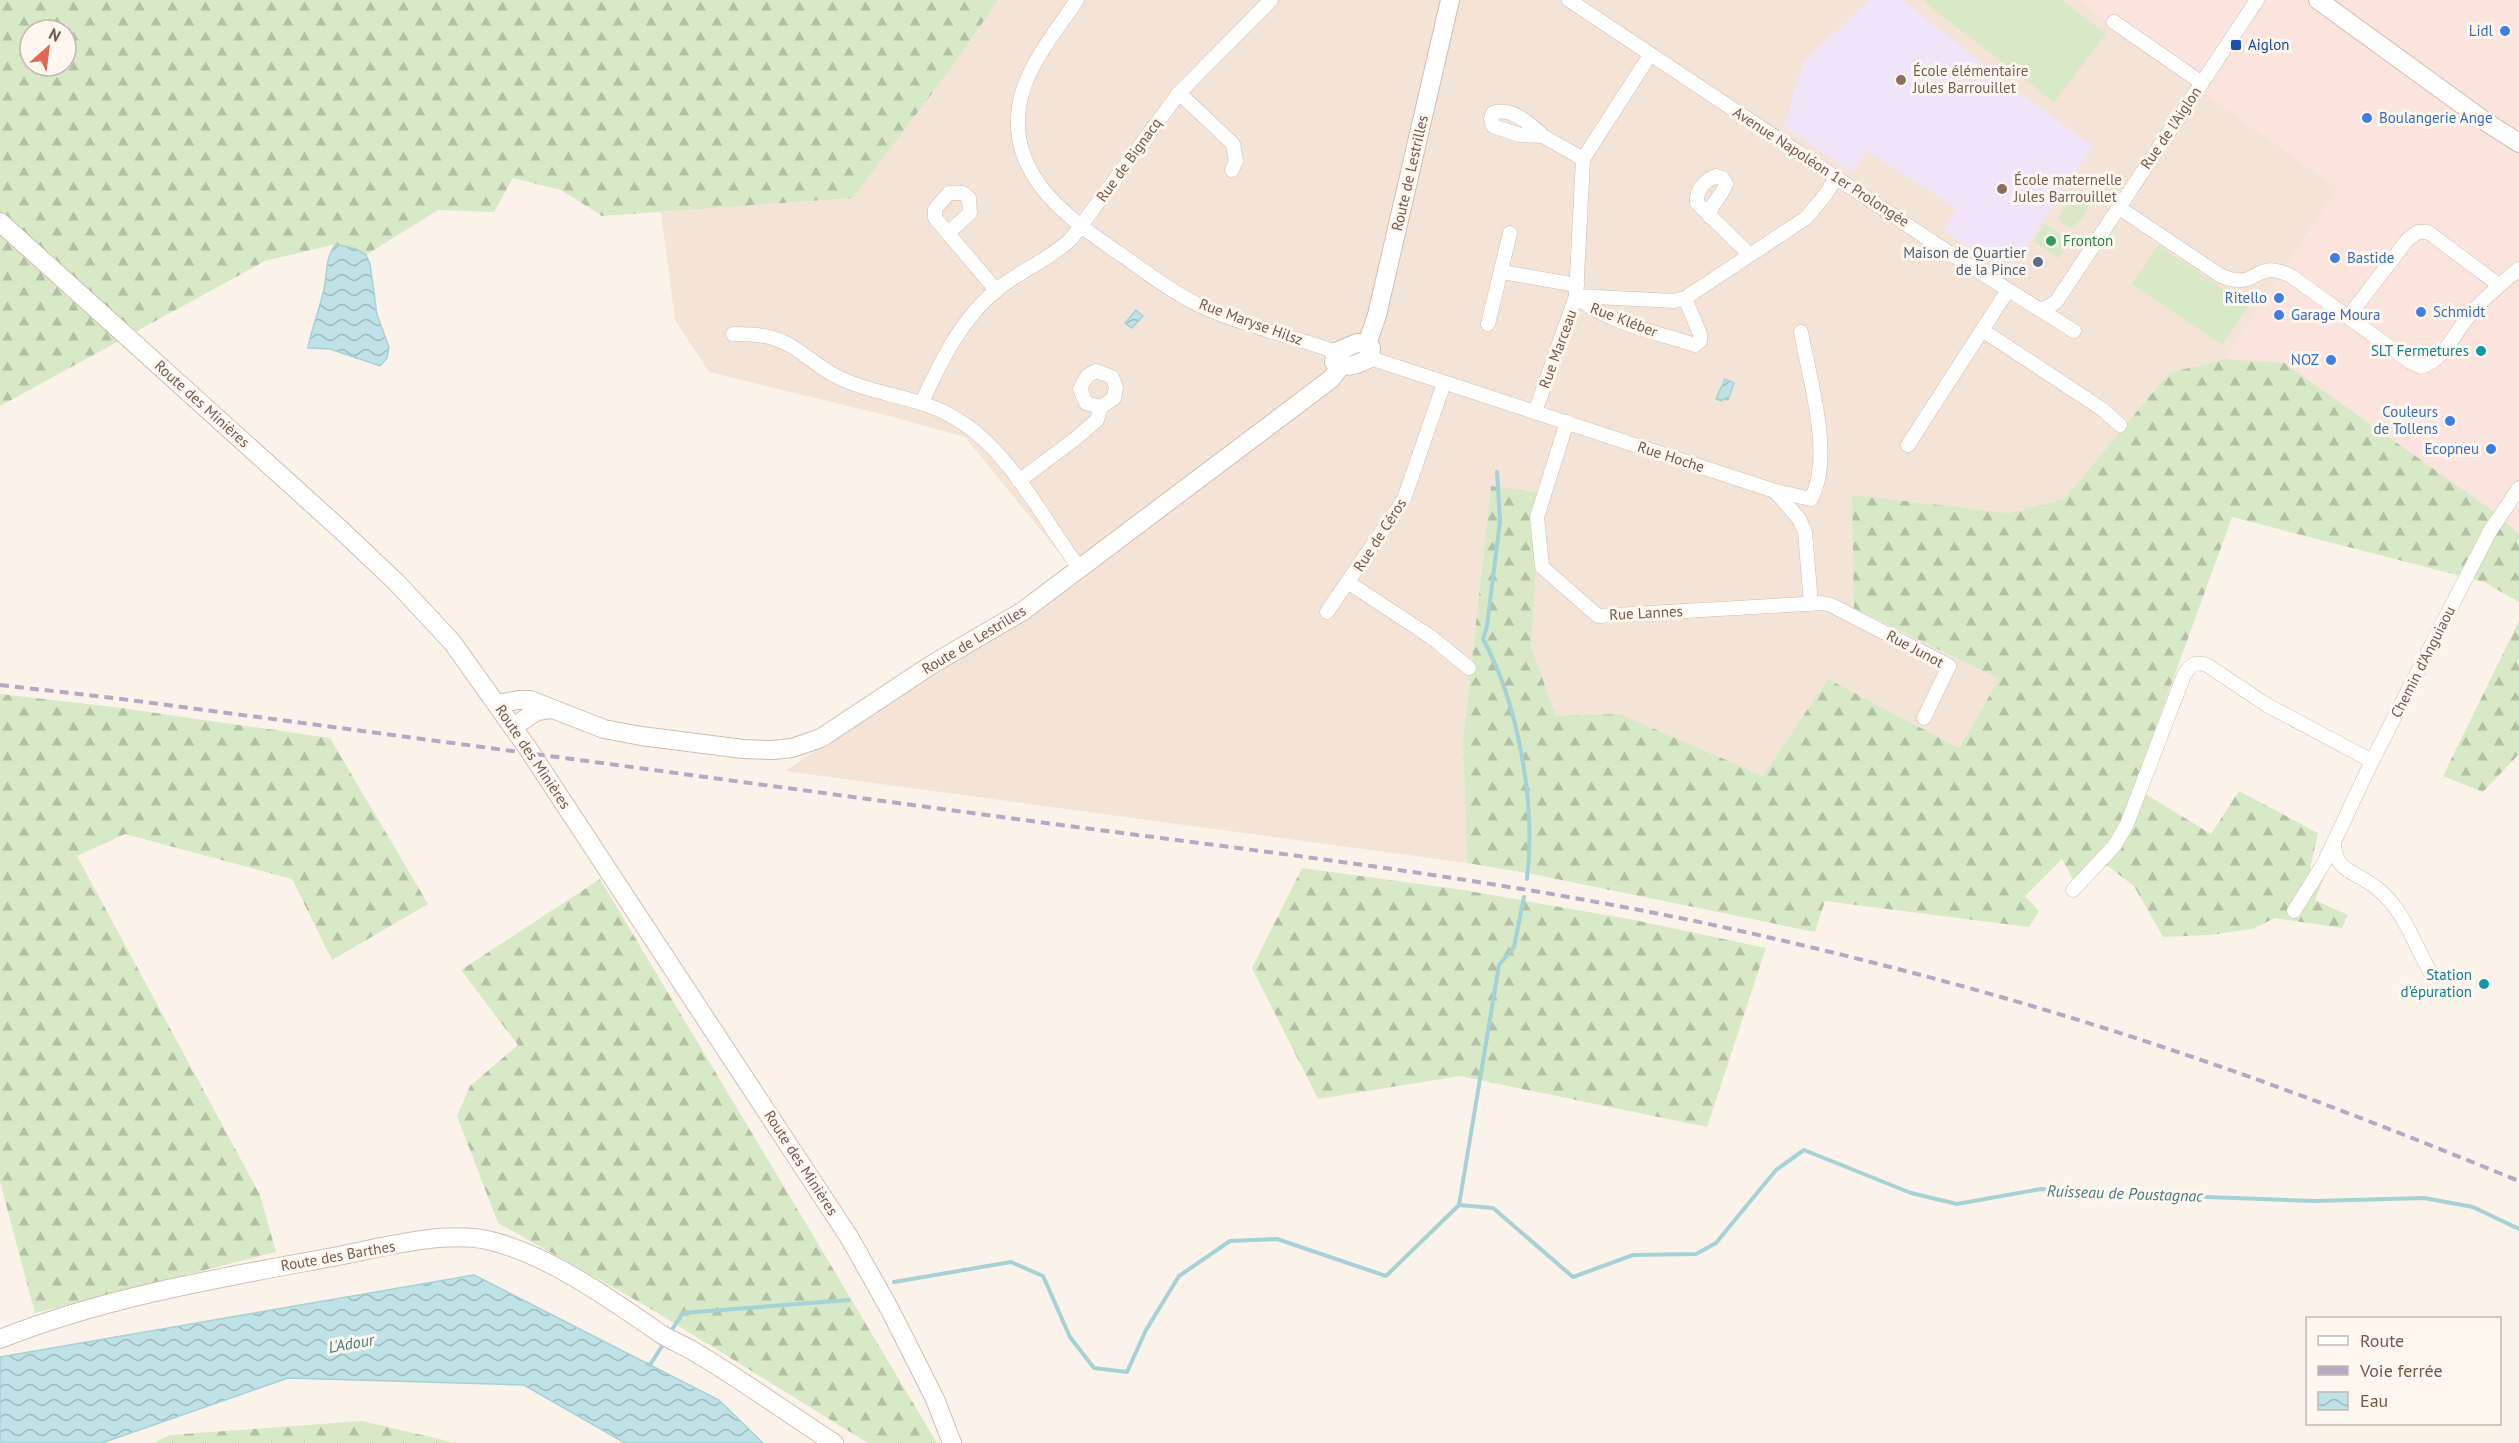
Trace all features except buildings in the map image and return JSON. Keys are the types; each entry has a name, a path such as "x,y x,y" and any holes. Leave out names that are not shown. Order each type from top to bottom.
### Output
{"street":[{"name":"Rue Maryse Hilsz","path":"1077,0 1035,63 1019,108 1018,129 1031,172 1057,206 1080,226 1158,281 1201,306 1338,359"},
{"name":"Rue de Bignacq","path":"922,402 939,364 957,334 996,290 1024,270 1058,251 1080,226 1179,93 1271,0"},
{"name":"Route de Lestrilles","path":"1368,351 1450,0"},
{"name":"Avenue Napoléon 1er Prolongée","path":"1569,0 2008,290 2074,331"},
{"name":"Rue de l'Aiglon","path":"2040,309 2046,309 2056,302 2257,0"},
{"path":"2318,0 2486,122 2519,143"},
{"path":"2114,22 2202,83"},
{"path":"1543,136 1583,159 1650,55"},
{"path":"1179,93 1233,144 1236,160 1232,170"},
{"path":"2486,122 2519,154"},
{"name":"Rue Marceau","path":"1536,412 1576,291 1583,159"},
{"path":"1684,298 1806,218 1826,194 1836,177"},
{"path":"2118,207 2221,276 2237,280 2276,269 2291,276 2409,361 2421,367 2432,363 2442,354 2468,317 2499,285 2519,269"},
{"path":"1710,217 1749,254"},
{"name":"Route des Minières","path":"0,222 396,582 452,642 498,704 849,1237 889,1308 935,1399 961,1443"},
{"path":"1488,324 1510,232"},
{"path":"2348,317 2408,239 2418,232 2428,232 2499,285"},
{"path":"948,233 996,290"},
{"path":"1502,272 1576,291"},
{"path":"1908,445 2008,290"},
{"name":"Rue Kléber","path":"1576,291 1674,301 1684,298 1700,334 1700,341 1695,345 1602,314 1585,306 1576,291"},
{"path":"1982,330 2102,409 2120,425"},
{"name":"Rue Hoche","path":"1368,351 1443,383 1775,491 1811,500 1819,485 1820,441 1801,332"},
{"path":"733,334 775,338 832,374 858,385 922,402 968,428 993,450 1019,481 1080,568"},
{"path":"1338,359 1357,343 1368,351"},
{"name":"Route de Lestrilles","path":"498,704 530,700 604,729 743,749 772,750 800,746 821,738 931,665 1023,611 1331,379 1338,359"},
{"name":"Rue de Céros","path":"1328,612 1404,499 1443,383"},
{"path":"1019,481 1097,420 1101,407"},
{"name":"Rue Lannes","path":"1567,422 1537,517 1542,567 1598,616 1822,603 1831,605"},
{"name":"Chemin d'Anguiaou","path":"2294,911 2324,864 2372,761 2490,531 2519,488"},
{"path":"1775,491 1799,519 1805,532 1811,604"},
{"path":"1349,583 1431,637 1469,668"},
{"name":"Rue Junot","path":"1831,605 1949,666 1924,718"},
{"path":"2073,890 2115,845 2127,824 2184,675 2191,665 2198,662 2207,664 2267,705 2372,761"},
{"path":"513,727 537,711 552,709"},
{"path":"2334,840 2334,853 2339,865 2379,889 2393,904 2410,928 2423,961 2432,975"},
{"name":"Route des Barthes","path":"0,1339 153,1292 430,1240 486,1240 524,1252 552,1266 634,1314 668,1339 692,1350 834,1443"},
{"name":"Route des Minières","path":"935,1399 952,1443"}],"shaded area":[{"path":"998,0 2080,0 2189,82 2338,188 2225,359 2169,373 2064,499 2009,513 1852,495 1855,608 1999,679 1959,748 1828,679 1763,776 1620,714 1556,716 1531,647 1541,494 1491,487 1463,742 1467,863 785,771 1078,576 965,437 709,372 675,320 661,212 853,198 957,60"},
{"name":"École élémentaire Jules Barrouillet","path":"1870,0 1902,0 2028,99 2093,146 2008,273 1944,231 1956,208 1867,151 1852,172 1784,127 1804,61"},
{"path":"2080,0 2519,0 2519,534 2493,511 2284,364 2225,359 2338,188 2189,82"}],"green space":[{"path":"0,0 998,0 957,60 853,198 602,216 561,190 513,178 494,212 438,210 366,255 356,249 336,244 265,261 0,406"},
{"path":"1927,0 2062,0 2106,34 2054,102 1925,3"},
{"path":"2078,193 2089,201 2089,204 2080,220 2071,228 2059,221 2059,216 2073,195"},
{"name":"Fronton","path":"2045,224 2070,241 2058,258 2033,241"},
{"path":"2158,245 2248,306 2222,345 2132,284"},
{"path":"2225,359 2284,363 2493,511 2519,534 2519,602 2484,582 2232,517 2134,787 2211,834 2239,791 2318,833 2310,869 2324,878 2315,900 2348,915 2342,928 2275,918 2252,929 2210,935 2163,937 2134,886 2094,856 2074,881 2062,859 2025,896 2039,911 2029,927 1825,901 1815,932 1537,875 1467,863 1463,742 1491,486 1541,493 1531,647 1556,716 1620,714 1763,776 1828,679 1959,748 1999,679 1854,608 1852,495 2009,513 2064,499 2169,373"},
{"path":"2519,621 2519,754 2483,792 2443,776"},
{"path":"0,694 114,707 330,738 428,904 332,960 292,879 125,834 77,856 260,1195 276,1252 35,1313 0,1182"},
{"path":"1302,868 1463,890 1634,920 1766,948 1707,1127 1460,1076 1318,1099 1252,968"},
{"path":"600,879 937,1443 868,1443 648,1307 498,1223 457,1116 470,1086 518,1045 461,970"},
{"path":"362,1421 456,1443 153,1443 170,1435"}],"water":[{"path":"336,244 356,249 366,255 370,264 377,315 389,347 387,358 380,366 330,349 308,348 325,287 328,261"},
{"path":"1136,310 1143,316 1132,328 1125,323"},
{"path":"1725,379 1734,383 1728,400 1723,399 1722,401 1716,399"},
{"name":"L'Adour","path":"474,1275 719,1400 763,1443 625,1443 524,1385 288,1378 102,1443 0,1443 0,1357"}],"waterway":[{"path":"1497,472 1500,521 1487,626 1483,639 1496,665 1506,694 1522,756 1529,820 1527,879"},
{"path":"1459,1205 1499,965 1514,947 1524,897"},
{"name":"Ruisseau de Poustagnac","path":"894,1282 1011,1262 1043,1276 1070,1337 1094,1368 1127,1372 1146,1330 1179,1276 1230,1241 1277,1239 1386,1276 1459,1205 1493,1208 1573,1277 1633,1255 1696,1254 1716,1243 1776,1170 1804,1150 1911,1193 1957,1204 2041,1189 2314,1201 2424,1198 2473,1207 2519,1229"},
{"name":"Ruisseau de Poustagnac","path":"669,1334 683,1313 849,1300"},
{"name":"Ruisseau de Poustagnac","path":"647,1364 650,1365 664,1343"}],"railway":[{"path":"0,685 114,698 1408,871 1588,900 1767,937 1878,964 1988,993 2098,1026 2286,1090 2519,1181"}],"place":[{"name":"Lidl","path":"2505,31"},
{"name":"Aiglon","path":"2236,45"},
{"name":"École élémentaire Jules Barrouillet","path":"1901,80"},
{"name":"Boulangerie Ange","path":"2367,118"},
{"name":"École maternelle Jules Barrouillet","path":"2002,189"},
{"name":"Fronton","path":"2051,241"},
{"name":"Bastide","path":"2335,258"},
{"name":"Maison de Quartier de la Pince","path":"2038,262"},
{"name":"Ritello","path":"2279,298"},
{"name":"Schmidt","path":"2421,312"},
{"name":"Garage Moura","path":"2279,315"},
{"name":"SLT Fermetures","path":"2481,351"},
{"name":"NOZ","path":"2331,360"},
{"name":"Couleurs de Tollens","path":"2450,421"},
{"name":"Ecopneu","path":"2491,449"},
{"name":"Station d'épuration","path":"2484,984"}]}
